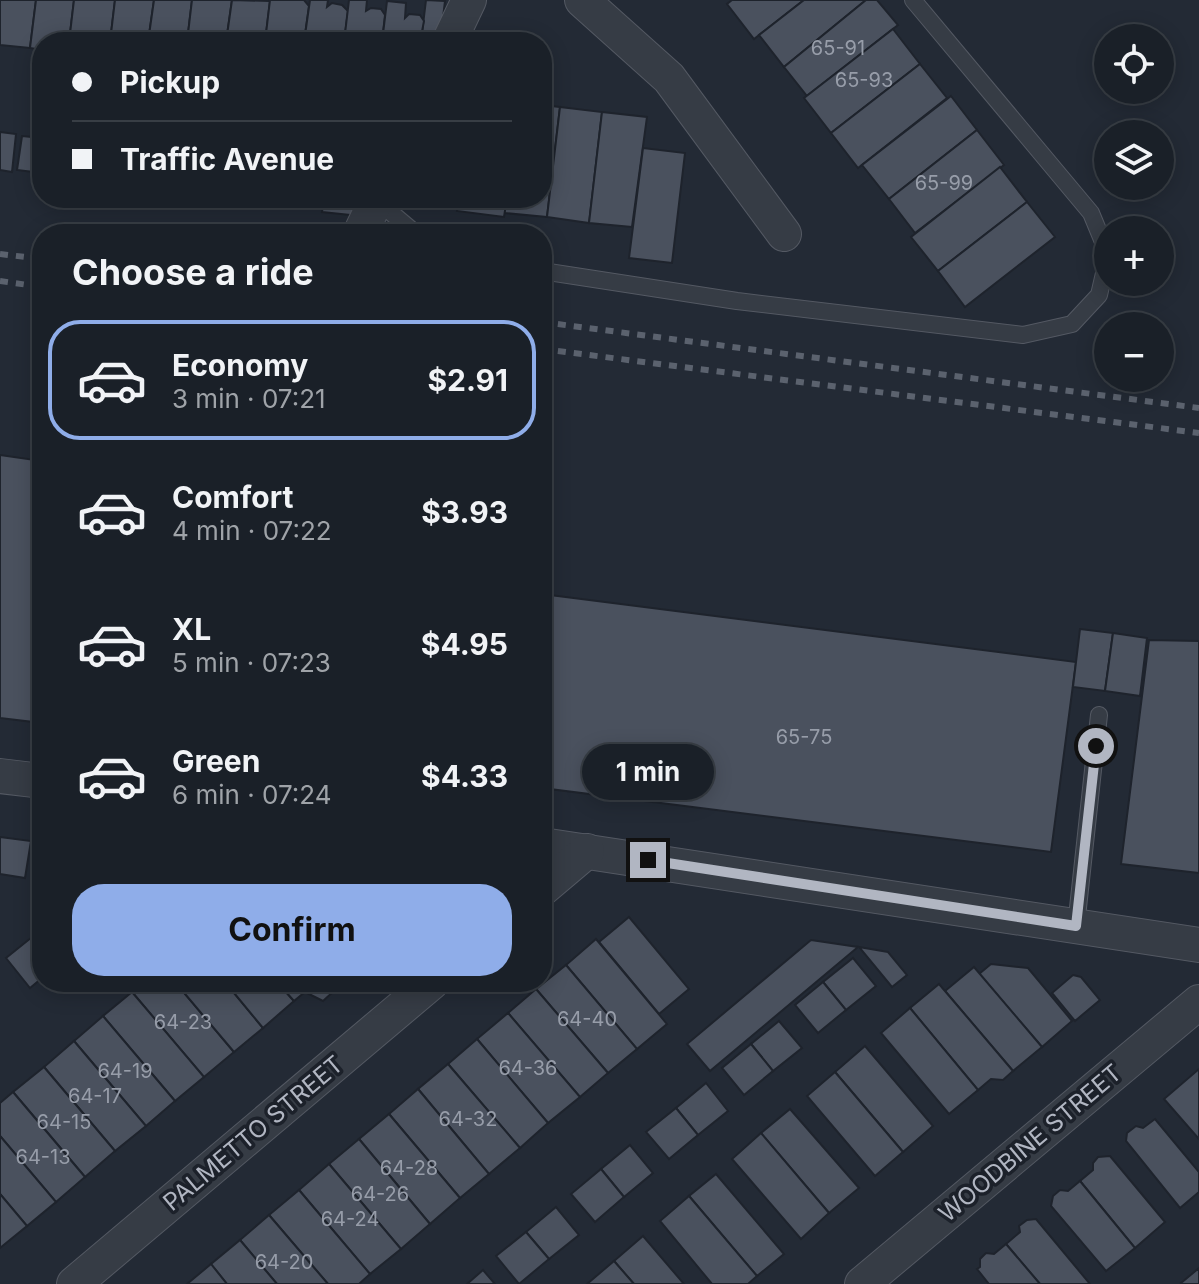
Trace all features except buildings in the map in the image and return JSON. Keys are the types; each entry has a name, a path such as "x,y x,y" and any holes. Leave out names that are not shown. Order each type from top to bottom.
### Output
{"street":[{"path":"454,32 469,0"},
{"path":"582,0 669,78 784,234"},
{"path":"0,776 32,780"},
{"path":"552,846 1199,945"},
{"path":"552,881 587,851"},
{"name":"PALMETTO STREET","path":"74,1284 420,992"},
{"name":"WOODBINE STREET","path":"862,1284 1199,1002"}],"lane":[{"path":"913,0 1094,220"},
{"path":"386,208 405,224"},
{"path":"552,273 737,301 1023,335 1072,324 1098,296"},
{"path":"1076,926 1099,715"}],"railway":[{"path":"0,254 32,258"},
{"path":"0,281 32,286"},
{"path":"552,323 1199,408"},
{"path":"552,350 1199,433"}],"route":[{"path":"648,860 1076,926 1096,746"}]}
